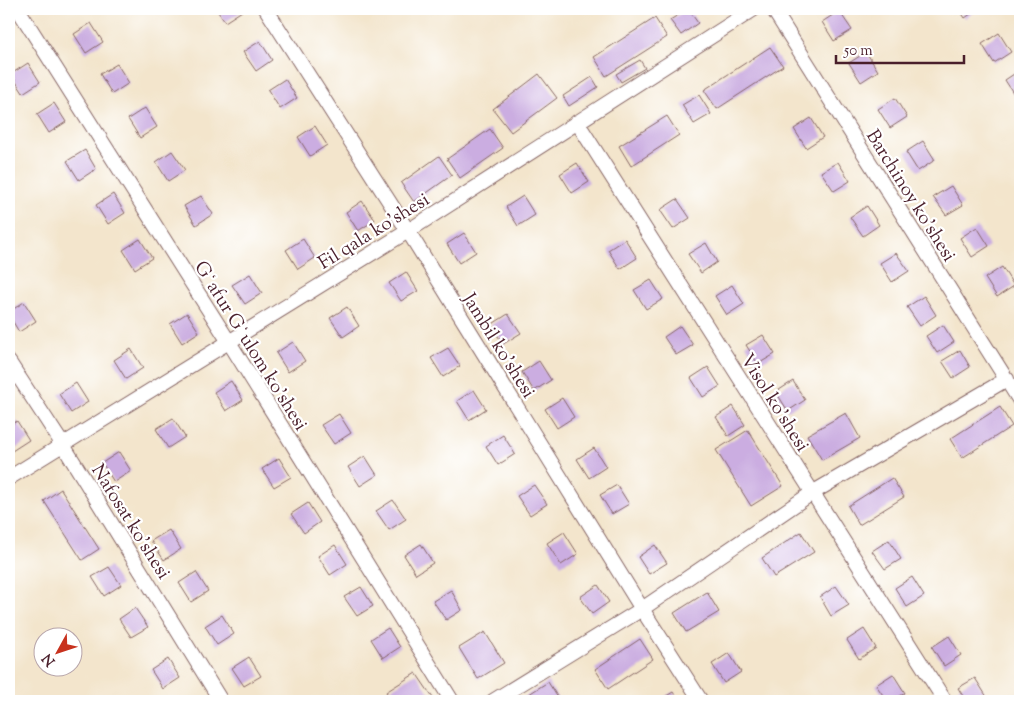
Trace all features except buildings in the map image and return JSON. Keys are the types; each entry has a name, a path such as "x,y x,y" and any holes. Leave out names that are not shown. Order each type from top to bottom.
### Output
{"street":[{"name":"Gʻafur Gʻulom ko'shesi","path":"18,9 229,342 452,701"},
{"name":"Jambil ko'shesi","path":"266,9 408,231 701,701"},
{"name":"Fil qala ko'shesi","path":"9,478 408,231 754,9"},
{"name":"Barchinoy ko'shesi","path":"773,9 1020,401"},
{"name":"Visol ko'shesi","path":"577,122 945,701"},
{"name":"Nafosat ko'shesi","path":"9,362 63,445 221,701"},
{"path":"493,701 642,609 812,493 1007,380"}]}
